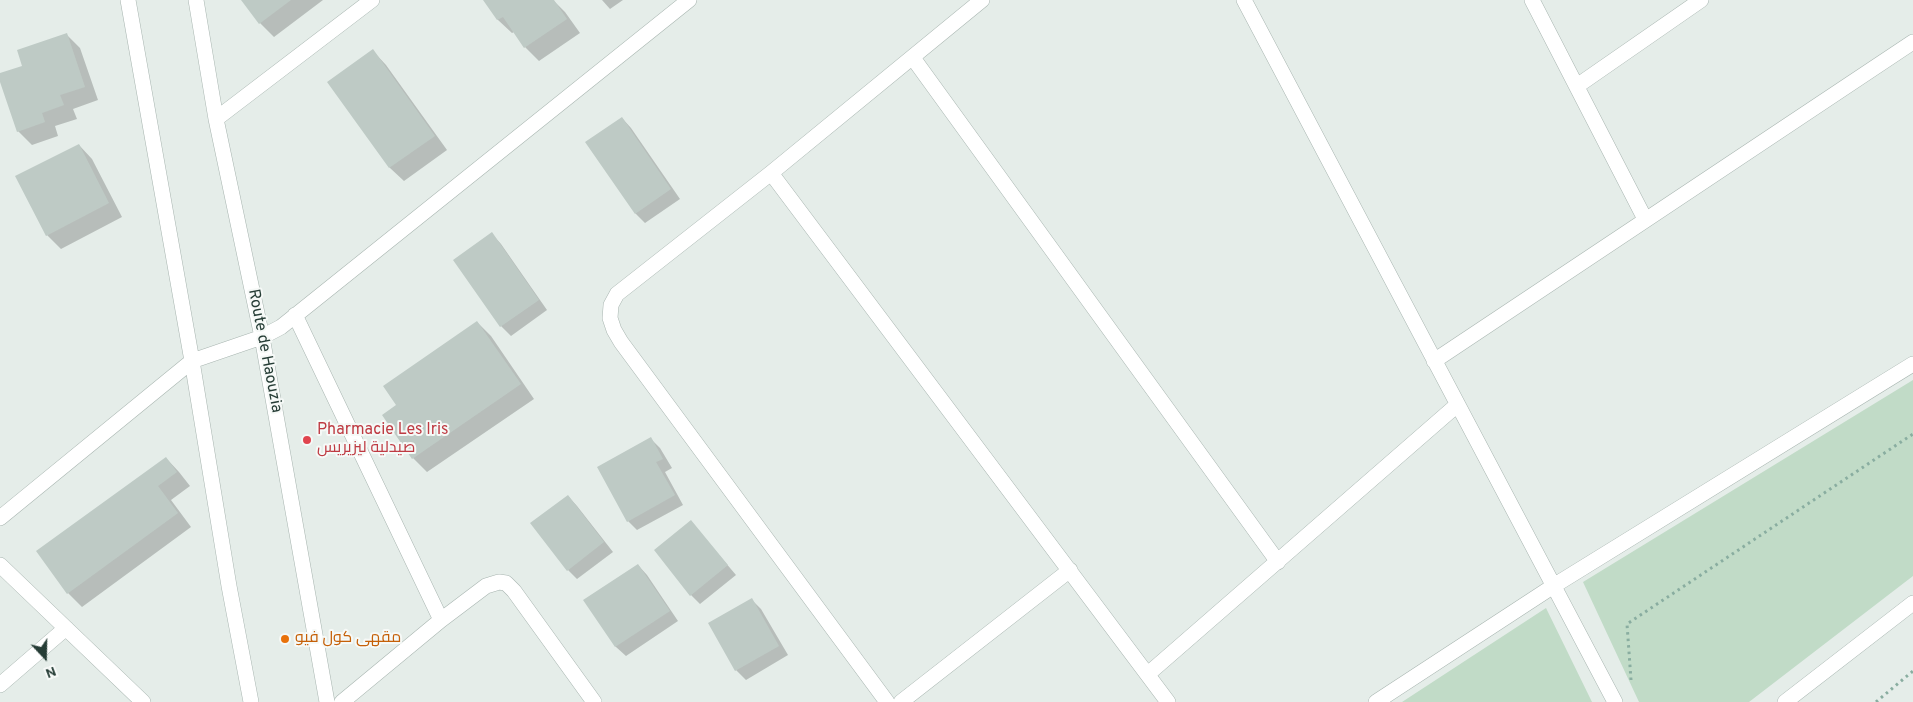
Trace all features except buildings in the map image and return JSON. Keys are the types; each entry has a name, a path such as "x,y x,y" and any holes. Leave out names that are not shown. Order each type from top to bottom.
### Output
{"street":[{"path":"128,0 192,361 232,603 252,702"},
{"name":"Route de Haouzia","path":"196,0 216,119 262,337 327,702"},
{"path":"216,119 372,0"},
{"path":"0,518 192,361 262,337 281,327 689,0"},
{"path":"887,702 621,342 610,318 611,305 618,294 913,58 982,0"},
{"path":"1244,0 1457,405 1555,585 1615,702"},
{"path":"1532,0 1645,220"},
{"path":"1577,86 1701,0"},
{"path":"1434,361 1913,42"},
{"path":"913,58 1278,562"},
{"path":"771,172 1168,702"},
{"path":"295,316 441,620"},
{"path":"1376,702 1555,585 1913,364"},
{"path":"1148,674 1457,405"},
{"path":"0,565 144,702"},
{"path":"901,702 1070,570"},
{"path":"342,702 441,620 486,586 499,582 506,583 514,591 594,702"},
{"path":"1785,702 1913,603"},
{"path":"0,685 66,628"}],"path":[{"path":"1631,682 1627,624 1913,434"},
{"path":"1876,702 1913,671"}],"green space":[{"path":"1913,380 1913,576 1749,702 1639,702 1583,582"},
{"path":"1546,608 1592,702 1402,702"}],"place":[{"name":"Pharmacie Les Iris صيدلية ليزيريس","path":"307,440"},
{"name":"مقهى كول فيو","path":"285,639"}]}
